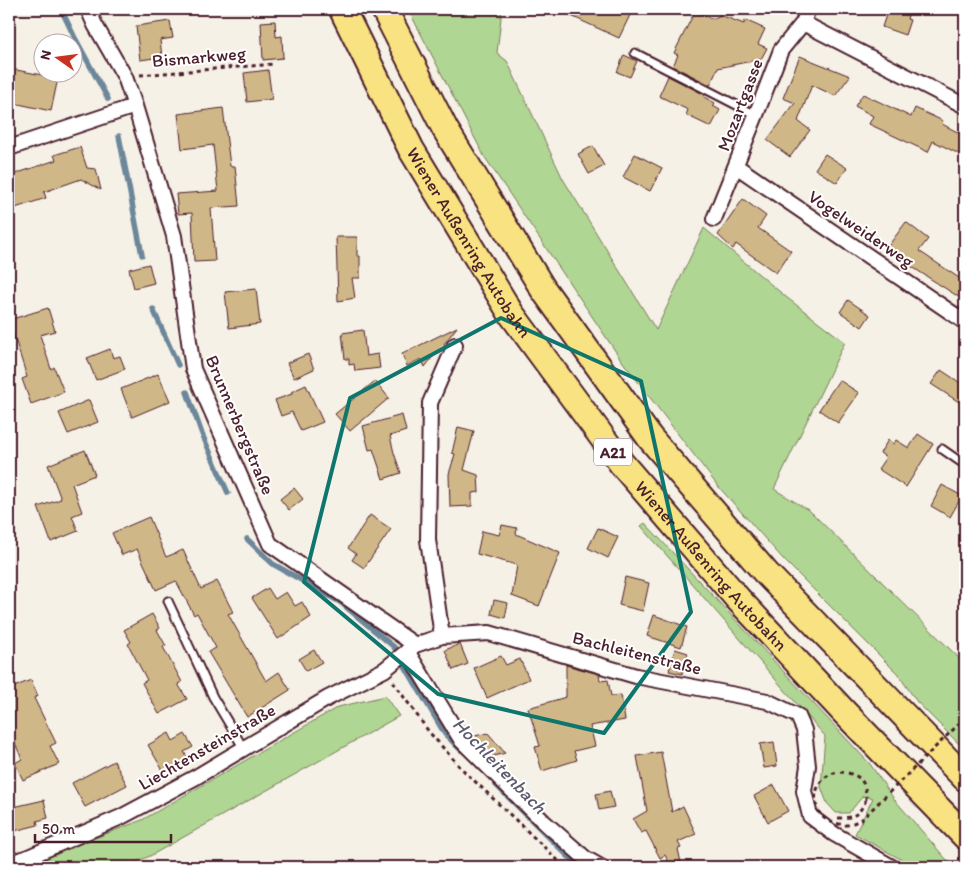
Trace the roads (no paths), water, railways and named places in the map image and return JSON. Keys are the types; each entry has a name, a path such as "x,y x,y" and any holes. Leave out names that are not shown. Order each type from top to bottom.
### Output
{"highway":[{"name":"Wiener Außenring Autobahn","path":"342,9 411,149 510,312 622,464 738,598 845,713 965,836"},
{"name":"Wiener Außenring Autobahn","path":"384,9 444,129 543,290 650,438 766,573 965,778"}],"street":[{"name":"Brunnerbergstraße","path":"88,9 125,77 174,236 193,369 270,544 408,651 462,741 544,822 585,858 602,867"},
{"name":"Mozartgasse","path":"714,219 781,50 803,22 808,9"},
{"path":"803,22 965,106"},
{"path":"9,148 135,106"},
{"name":"Vogelweiderweg","path":"736,166 965,322"},
{"path":"442,636 428,540 430,403 455,345"},
{"name":"Bachleitenstraße","path":"408,651 442,636 489,633 636,676 766,701 798,716 804,730 808,766 804,791 810,816 834,834 892,867"},
{"name":"Liechtensteinstraße","path":"9,863 26,858 121,817 196,778 328,698 384,670 408,651"}],"lane":[{"path":"635,53 756,116"},
{"path":"942,449 965,465"},
{"path":"168,601 213,697 244,749"}],"waterway":[{"name":"Hochleitenbach","path":"61,9 108,99"},
{"name":"Hochleitenbach","path":"119,136 142,255"},
{"name":"Hochleitenbach","path":"153,309 178,365"},
{"name":"Hochleitenbach","path":"187,392 202,434 228,493"},
{"name":"Hochleitenbach","path":"247,539 273,564 340,602 394,647 445,734 461,750"},
{"name":"Hochleitenbach","path":"496,785 569,857 586,867"}]}
